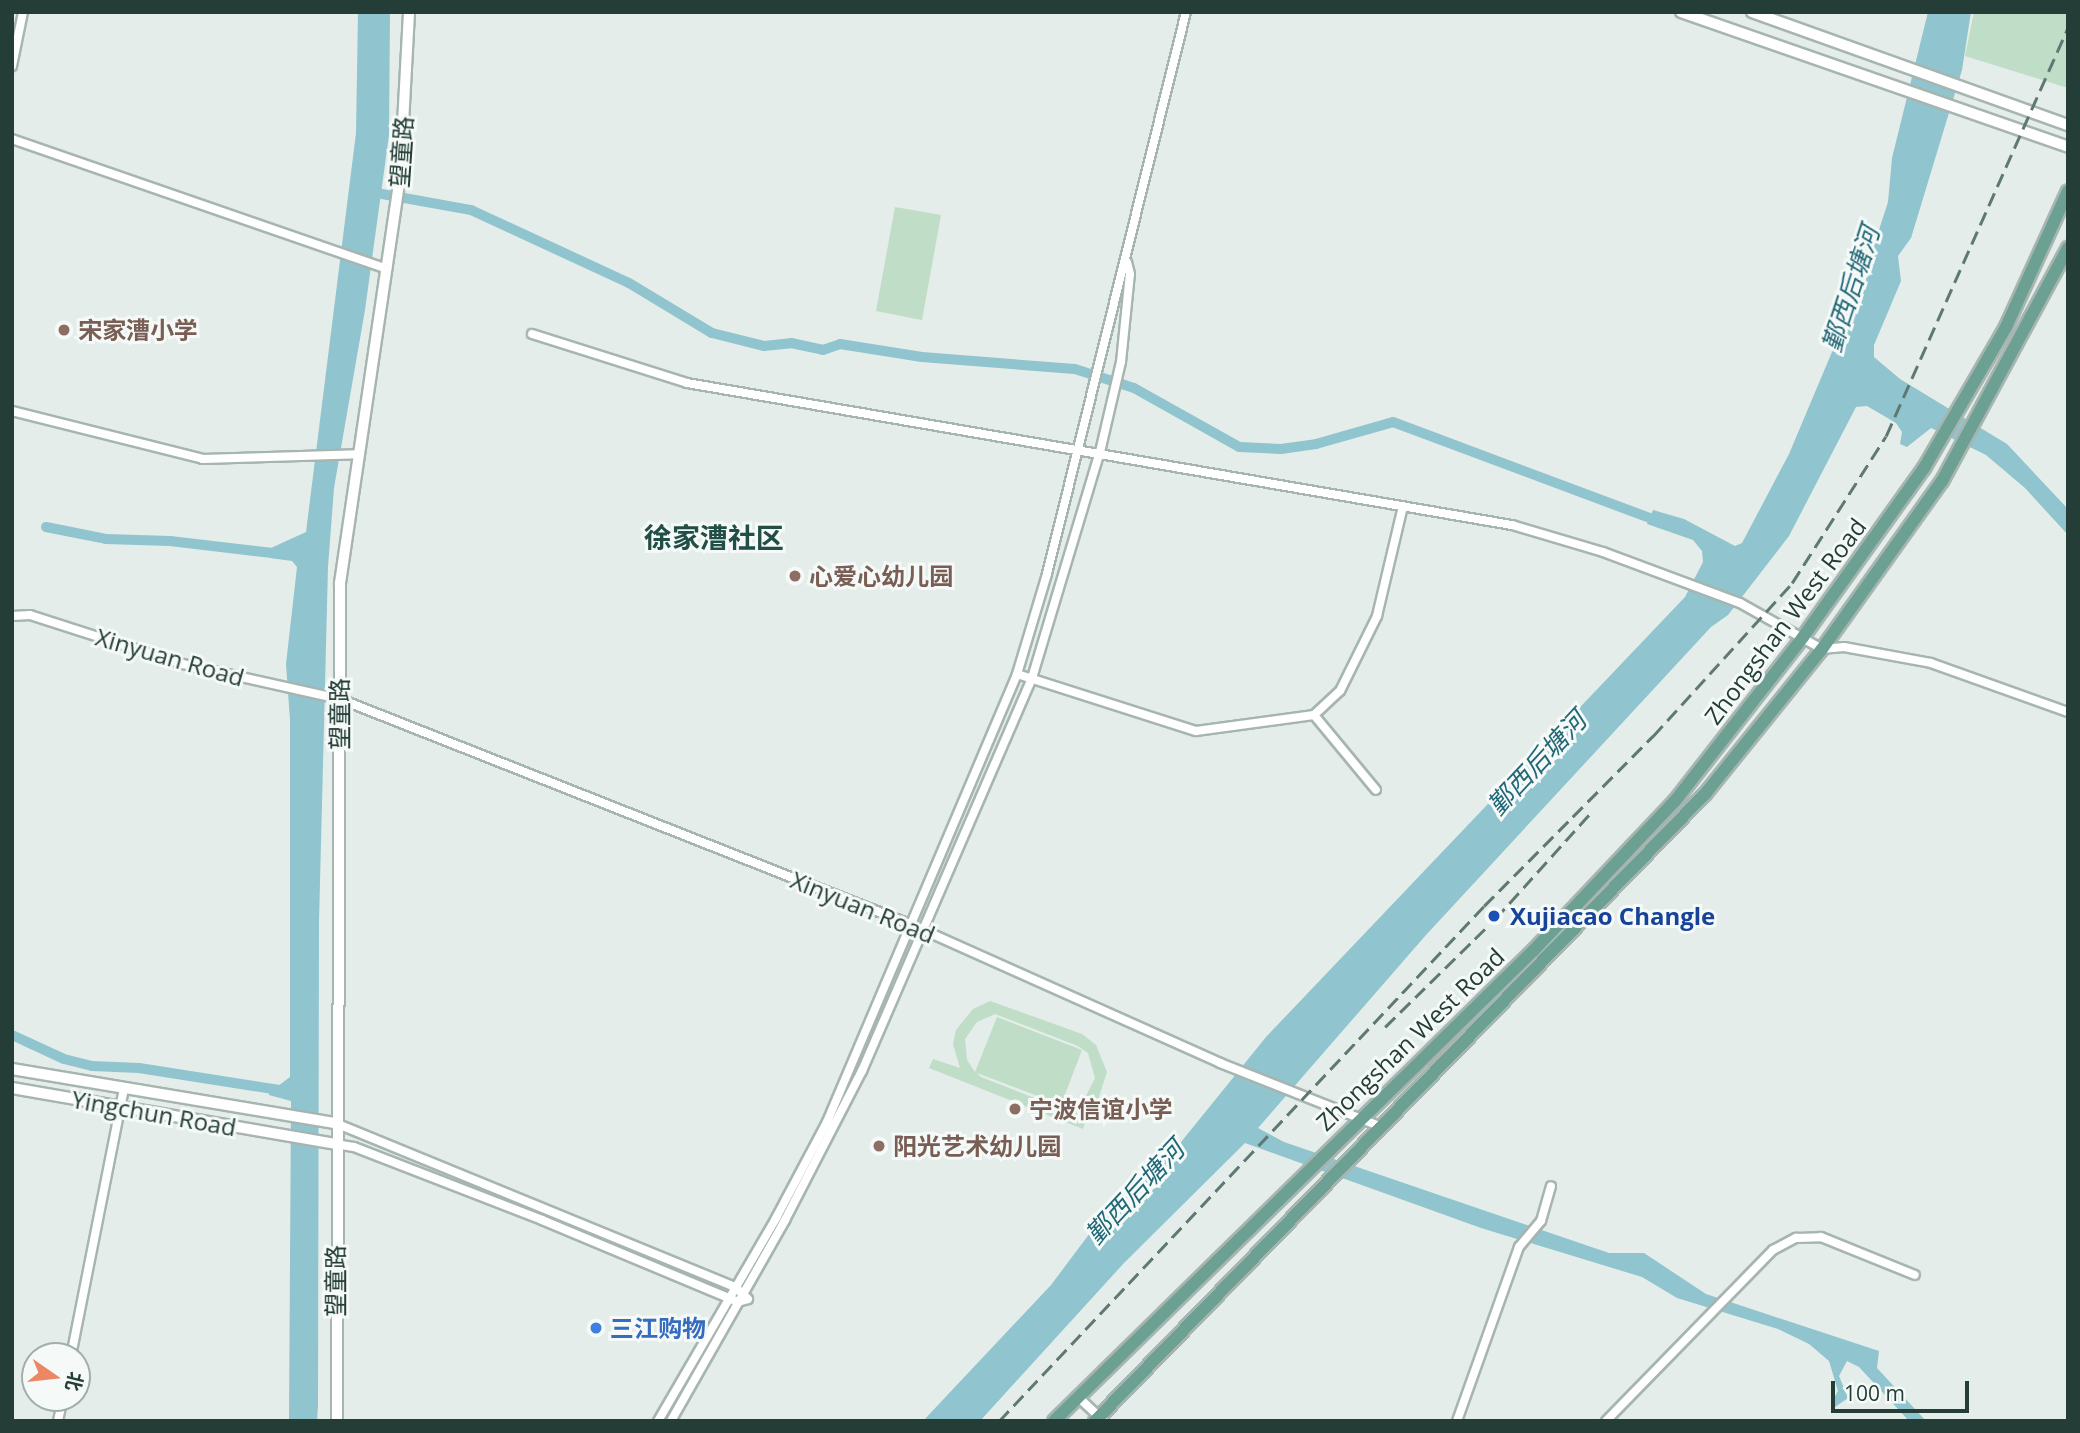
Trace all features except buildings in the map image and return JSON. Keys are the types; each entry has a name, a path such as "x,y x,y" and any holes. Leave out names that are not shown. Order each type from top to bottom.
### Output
{"main road":[{"name":"望童路","path":"337,1421 334,699 340,583 400,179 409,12"},
{"path":"1681,12 2068,147"},
{"path":"1752,12 1965,85 2068,125"},
{"name":"Zhongshan West Road","path":"1054,1421 1358,1117 1534,950 1675,801 1802,637 1924,468 2006,327 2068,191"},
{"name":"Zhongshan West Road","path":"1099,1420 1705,794 1822,649 1942,481 2068,248"},
{"name":"Yingchun Road","path":"12,1069 335,1123"},
{"name":"Yingchun Road","path":"12,1088 335,1144"}],"street":[{"path":"12,66 23,12"},
{"path":"658,1421 827,1122 1017,674 1079,448 1120,273 1127,262 1186,12"},
{"path":"12,139 387,269"},
{"path":"671,1421 836,1125 925,932 1032,678 1100,452 1121,362 1130,274 1127,262"},
{"path":"532,334 687,383 1079,448 1512,525 1684,581 1740,603 1822,649 1844,647 1931,663 2068,712"},
{"path":"12,411 203,459 358,454"},
{"path":"1017,674 1196,731 1314,715 1340,691 1377,616 1403,506"},
{"name":"Xinyuan Road","path":"12,616 30,615 183,664 290,691 334,699 912,925 1220,1063 1382,1127"},
{"path":"1314,715 1376,790"},
{"path":"74,1342 124,1088"},
{"path":"335,1123 744,1292"},
{"path":"335,1144 517,1210 738,1302"},
{"path":"1457,1421 1519,1247 1541,1221 1551,1186"},
{"path":"1606,1421 1773,1250 1796,1238 1821,1237 1915,1275"},
{"path":"1077,1396 1099,1420"}],"green space":[{"path":"1974,12 2068,12 2068,88 1965,56"},
{"path":"895,207 941,215 922,320 876,311"},
{"path":"990,1001 1082,1034 1096,1045 1107,1072 1098,1100 1077,1116 1086,1119 1083,1129 929,1068 933,1059 960,1068 953,1044 956,1030 973,1009","holes":["995,1014 1078,1046 1088,1053 1095,1078 1084,1100 1073,1107 1057,1107 981,1077 977,1073 1061,1105 1082,1050 997,1017 975,1072 967,1060 965,1039 977,1022"]}],"water":[{"path":"358,12 390,12 389,135 365,310 334,488 328,567 319,922 317,1421 289,1421 291,1101 269,1095 268,1084 278,1086 290,1077 290,720 286,664 297,567 292,561 270,558 271,548 306,532 356,133"},
{"name":"鄞西后塘河","path":"1928,12 1971,12 1962,70 1911,238 1898,256 1901,281 1874,345 1874,357 1900,379 2007,444 2068,509 2068,535 2025,488 1986,455 1931,428 1907,447 1900,444 1902,432 1896,423 1867,406 1856,407 1789,536 1728,615 1711,627 1426,935 1258,1128 1284,1142 1609,1253 1644,1253 1706,1294 1879,1351 1877,1368 1926,1421 1909,1421 1859,1367 1847,1361 1839,1376 1848,1398 1835,1407 1831,1403 1838,1391 1829,1361 1809,1344 1778,1329 1677,1298 1642,1277 1481,1228 1245,1143 1124,1263 980,1421 923,1421 1051,1285 1096,1225 1173,1152 1266,1037 1685,597 1703,562 1702,551 1693,540 1647,524 1653,510 1684,519 1735,546 1742,543 1789,454 1864,276 1888,202 1892,158"}],"waterway":[{"path":"371,192 471,210 629,283 712,333 764,346 791,343 823,350 840,344 922,357 1075,369 1134,388 1239,447 1281,449 1316,444 1393,422 1661,522"},
{"path":"46,527 106,539 170,541 281,554"},
{"path":"12,1035 64,1059 92,1066 139,1068 279,1090"}],"railway":[{"path":"999,1421 1484,906 1653,736 1792,583 1886,436 2068,27"},
{"path":"1385,1027 1495,919 1593,810"}],"place":[{"name":"宋家漕小学","path":"64,330"},
{"name":"心爱心幼儿园","path":"795,576"},
{"name":"Xujiacao Changle","path":"1494,916"},
{"name":"宁波信谊小学","path":"1015,1109"},
{"name":"阳光艺术幼儿园","path":"879,1146"},
{"name":"三江购物","path":"596,1328"}],"district":[{"name":"徐家漕社区","path":"714,537"}]}
